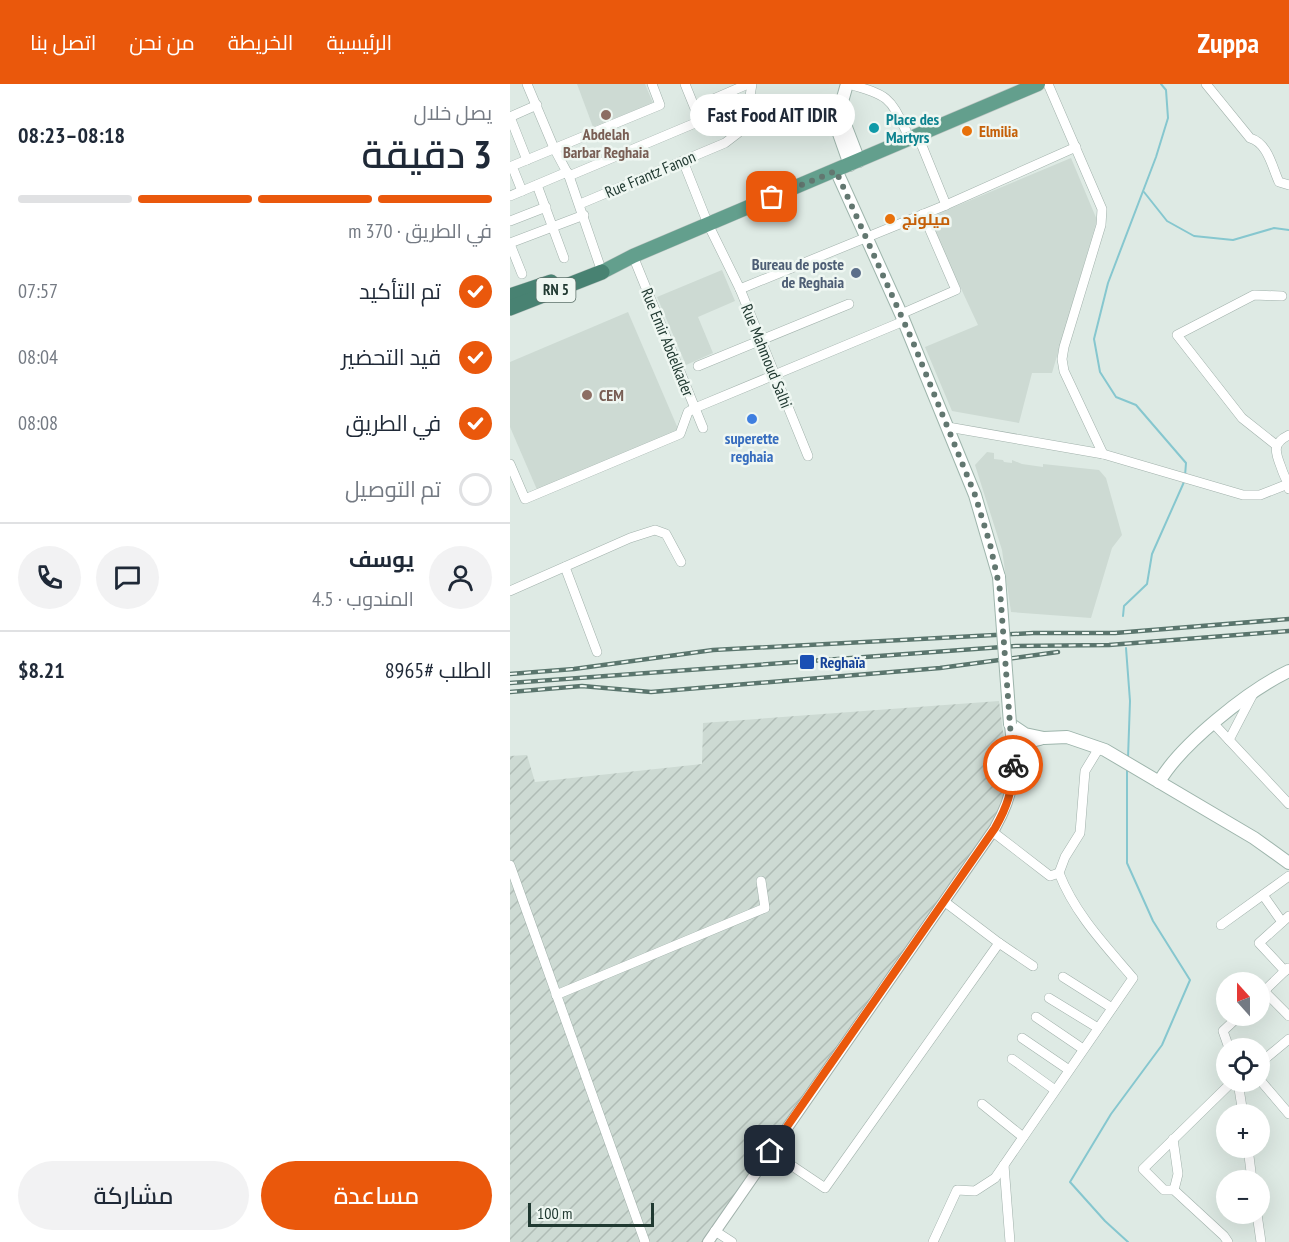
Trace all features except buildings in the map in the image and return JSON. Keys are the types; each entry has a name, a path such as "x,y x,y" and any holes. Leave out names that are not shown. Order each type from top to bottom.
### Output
{"highway":[{"name":"RN 5","path":"510,296 601,269"},
{"name":"RN 5","path":"510,308 601,269"}],"main road":[{"path":"848,84 841,105 854,163"},
{"name":"RN 5","path":"601,269 1038,84"},
{"path":"836,171 902,317 975,495 999,577 1010,724 1025,734 1044,738"},
{"path":"1159,782 1168,767 1192,741 1272,679 1289,671"},
{"path":"1013,760 1026,742 1044,738 1067,737 1102,749 1262,843 1289,863"}],"street":[{"path":"527,84 554,148 568,174 584,214 601,269"},
{"path":"522,191 511,166 660,105 652,84"},
{"path":"510,196 700,121 686,84"},
{"path":"719,84 723,94"},
{"path":"695,107 750,84"},
{"name":"Rue Frantz Fanon","path":"580,204 683,161 725,142 738,133 748,108 750,84"},
{"path":"848,84 876,92 893,104 914,138 946,205"},
{"path":"1048,84 1101,203 1102,219 1062,359 1064,371 1103,454"},
{"path":"1206,84 1250,138 1263,145 1279,182 1289,185"},
{"path":"526,160 510,117 537,105"},
{"path":"740,289 946,205 1076,147"},
{"name":"Rue Mahmoud Salhi","path":"683,161 708,224 740,289 808,456"},
{"path":"537,185 564,258"},
{"path":"510,221 546,207"},
{"path":"522,274 510,243 584,214"},
{"path":"510,464 525,499 680,434 688,412 695,408 775,375 956,290 923,214"},
{"name":"Rue Emir Abdelkader","path":"633,256 703,429"},
{"path":"1276,445 1242,418 1177,335 1254,295 1282,296"},
{"path":"698,366 849,304"},
{"path":"948,427 1103,454 1252,496 1289,486 1275,452 1276,445 1289,435"},
{"path":"955,448 957,442 973,431"},
{"path":"510,591 630,538 655,530 666,534 681,562"},
{"path":"565,567 597,652"},
{"path":"1230,740 1254,693"},
{"path":"708,1242 993,832 1007,807 1013,784 1010,724"},
{"path":"1214,724 1289,804"},
{"path":"933,1242 957,1190 975,1191 995,1178 1133,978 1081,915 1065,889 1059,873 1065,857 1080,833 1085,771 1102,749"},
{"path":"993,832 1050,876 1059,873"},
{"path":"510,865 645,1242"},
{"path":"1221,925 1289,876"},
{"path":"556,995 765,908 761,881"},
{"path":"1263,895 1286,919 1259,943 1287,969 1270,985"},
{"path":"945,902 1033,966"},
{"path":"770,1151 825,1188 999,943"},
{"path":"1063,977 1112,1008"},
{"path":"1049,998 1098,1028"},
{"path":"1270,1000 1289,1016"},
{"path":"1036,1017 1083,1049"},
{"path":"1023,1038 1069,1070"},
{"path":"1270,1055 1289,1039"},
{"path":"1012,1059 1055,1090"},
{"path":"1222,1092 1143,1169 1164,1190 1174,1190 1228,1242"},
{"path":"1270,1092 1289,1114"},
{"path":"982,1104 1023,1137"},
{"path":"1173,1139 1178,1174 1174,1190"},
{"path":"1004,1165 1010,1242"},
{"path":"1258,1224 1261,1242"},
{"path":"715,1231 732,1242"}],"shaded area":[{"name":"Abdelah Barbar Reghaia","path":"577,84 645,84 653,103 593,127"},
{"path":"1071,158 1097,220 1052,373 1032,373 1019,423 952,411 925,347 978,325 928,218"},
{"path":"722,270 735,301 698,317 713,353 686,365 657,297"},
{"name":"CEM","path":"628,312 679,431 538,492 510,427 510,362"},
{"path":"987,452 994,453 994,459 1004,462 1012,463 1012,460 1043,467 1043,464 1099,470 1106,478 1122,535 1112,548 1091,618 1011,612 1002,550 975,465"},
{"path":"999,701 1008,770 1004,794 994,823 703,1242 510,1242 510,756 527,755 535,782 702,764 703,723"}],"waterway":[{"path":"1161,84 1166,90 1168,118 1156,157 1108,283 1094,339 1100,372 1116,397 1136,405 1186,463 1185,476"},
{"path":"1144,192 1167,221 1194,236 1233,240 1274,228 1289,230"},
{"path":"1123,616 1124,606 1147,584 1152,554 1184,482"},
{"path":"1126,648 1130,701 1128,758"},
{"path":"1127,767 1127,863 1153,921 1190,980 1162,1045 1111,1114 1070,1182 1105,1221 1128,1242"}],"railway":[{"path":"510,674 574,669 713,650 1033,633 1115,633 1289,619"},
{"path":"510,683 1016,646 1109,645 1289,631"},
{"path":"510,692 582,686 651,692 940,668 1058,652"}],"way so far":[{"path":"772,197 836,171 901,314 975,495 999,577 1013,765"}],"place":[{"name":"Abdelah Barbar Reghaia","path":"606,115"},
{"name":"Place des Martyrs","path":"874,128"},
{"name":"Elmilia","path":"967,131"},
{"name":"Fast Food AIT IDIR","path":"772,197"},
{"name":"ميلونج","path":"890,219"},
{"name":"Bureau de poste de Reghaia","path":"856,273"},
{"name":"CEM","path":"587,395"},
{"name":"superette reghaia","path":"752,419"},
{"name":"Reghaïa","path":"807,662"}],"route":[{"path":"770,1151 995,828 1007,807 1013,784 1013,765"}]}
